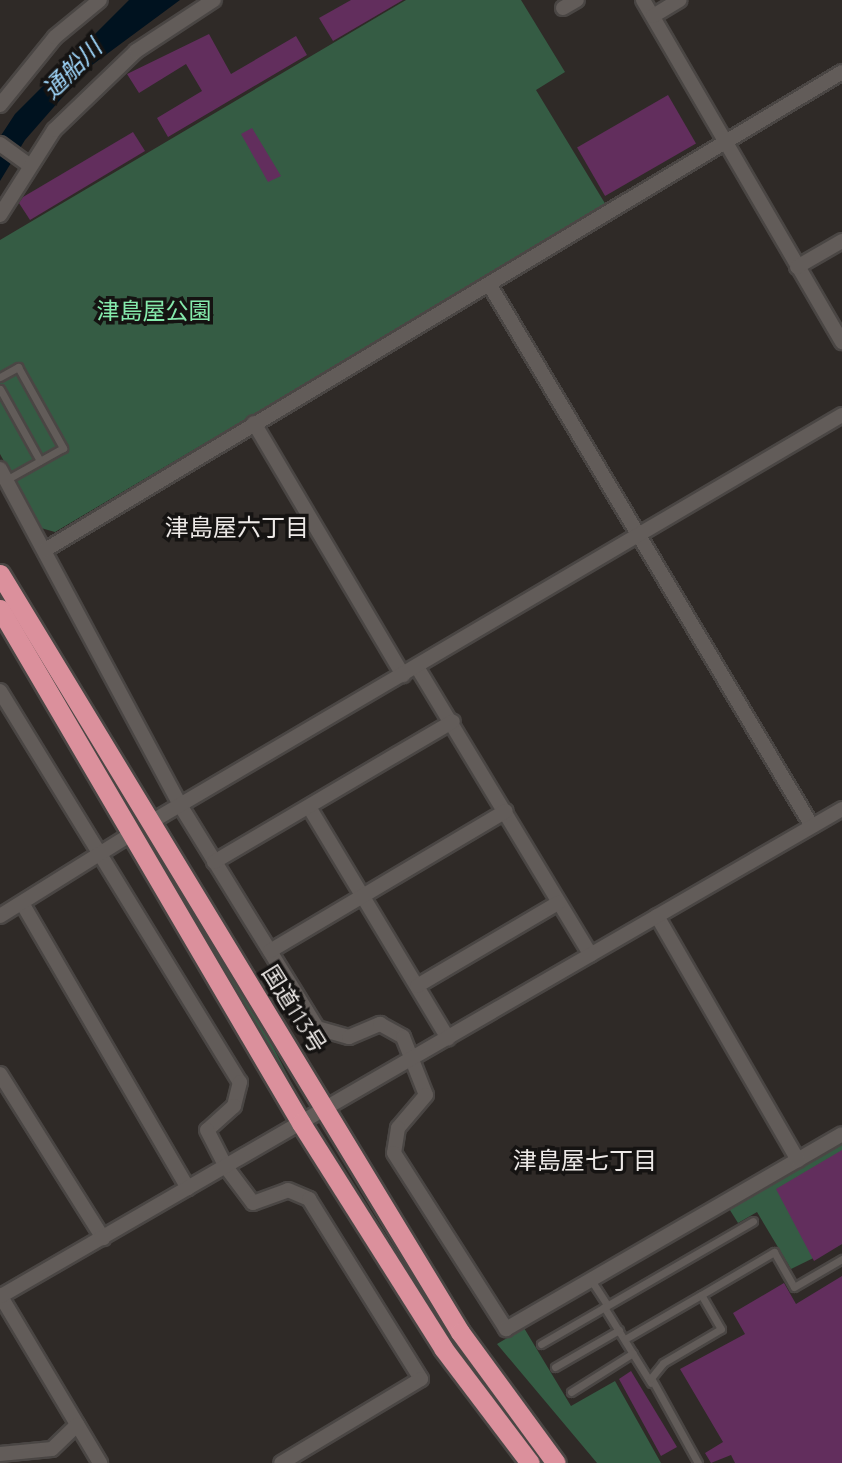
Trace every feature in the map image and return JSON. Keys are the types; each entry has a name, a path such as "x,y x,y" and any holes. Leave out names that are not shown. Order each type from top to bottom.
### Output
{"highway":[{"name":"国道113号","path":"0,574 460,1332 556,1463"},
{"path":"0,609 302,1123 443,1348 530,1463"}],"street":[{"path":"0,105 55,37 100,0"},
{"path":"0,215 29,165 54,130 136,51 214,0"},
{"path":"563,8 577,0"},
{"path":"643,0 842,342"},
{"path":"653,16 680,0"},
{"path":"45,550 842,72"},
{"path":"0,144 29,165"},
{"path":"797,267 842,241"},
{"path":"489,284 812,826"},
{"path":"150,822 842,415"},
{"path":"254,423 403,675"},
{"path":"3,475 180,805 325,1034 349,1037 369,1026 389,1026 414,1057 426,1095 398,1128 394,1153 489,1311 506,1329 842,1134"},
{"path":"417,667 453,721 558,903 591,954"},
{"path":"0,691 103,850 240,1082 234,1106 207,1130 226,1167 253,1203 288,1190 310,1199 421,1379 281,1463"},
{"path":"214,862 453,721"},
{"path":"309,807 448,1038"},
{"path":"100,1463 0,1296 842,809"},
{"path":"270,951 506,811"},
{"path":"0,916 131,834"},
{"path":"22,903 188,1188"},
{"path":"417,986 558,903"},
{"path":"657,916 798,1160"},
{"path":"0,1074 103,1238"},
{"path":"0,1454 52,1449 77,1425"}],"lane":[{"path":"0,377 18,367 63,448 40,461 3,475"},
{"path":"0,389 40,461"},
{"path":"541,1344 753,1221"},
{"path":"625,1339 774,1252 794,1287 842,1259"},
{"path":"591,1280 697,1460 687,1463"},
{"path":"651,1384 657,1367 721,1329 701,1295"},
{"path":"555,1367 619,1330"},
{"path":"570,1392 633,1353"}],"green space":[{"name":"津島屋公園","path":"406,0 521,0 565,72 536,90 606,205 55,532 41,528 0,454 0,240"},
{"path":"0,583 234,970 292,1084 0,594"},
{"path":"842,1140 842,1244 791,1269 757,1212 738,1223 728,1207"},
{"path":"524,1328 571,1406 615,1381 661,1463 597,1463 497,1344"}],"water":[{"name":"通船川","path":"129,0 180,0 88,68 25,140 0,181 0,137 15,114"}],"building":[{"path":"351,0 403,0 333,41 319,18"},
{"path":"209,34 231,74 296,36 307,55 168,137 157,118 202,91 186,64 139,93 127,74"},
{"path":"668,95 696,143 605,196 577,148"},
{"path":"252,128 281,176 268,182 241,134"},
{"path":"133,132 145,151 30,220 19,203 23,197"},
{"path":"842,1150 842,1244 814,1261 776,1189"},
{"path":"842,1276 842,1463 735,1463 731,1455 711,1463 705,1453 723,1442 680,1369 745,1334 733,1313 784,1283 796,1304"},
{"path":"631,1371 677,1447 661,1456 619,1379"}],"district":[{"name":"津島屋六丁目","path":"237,528"},
{"name":"津島屋七丁目","path":"585,1161"}]}
